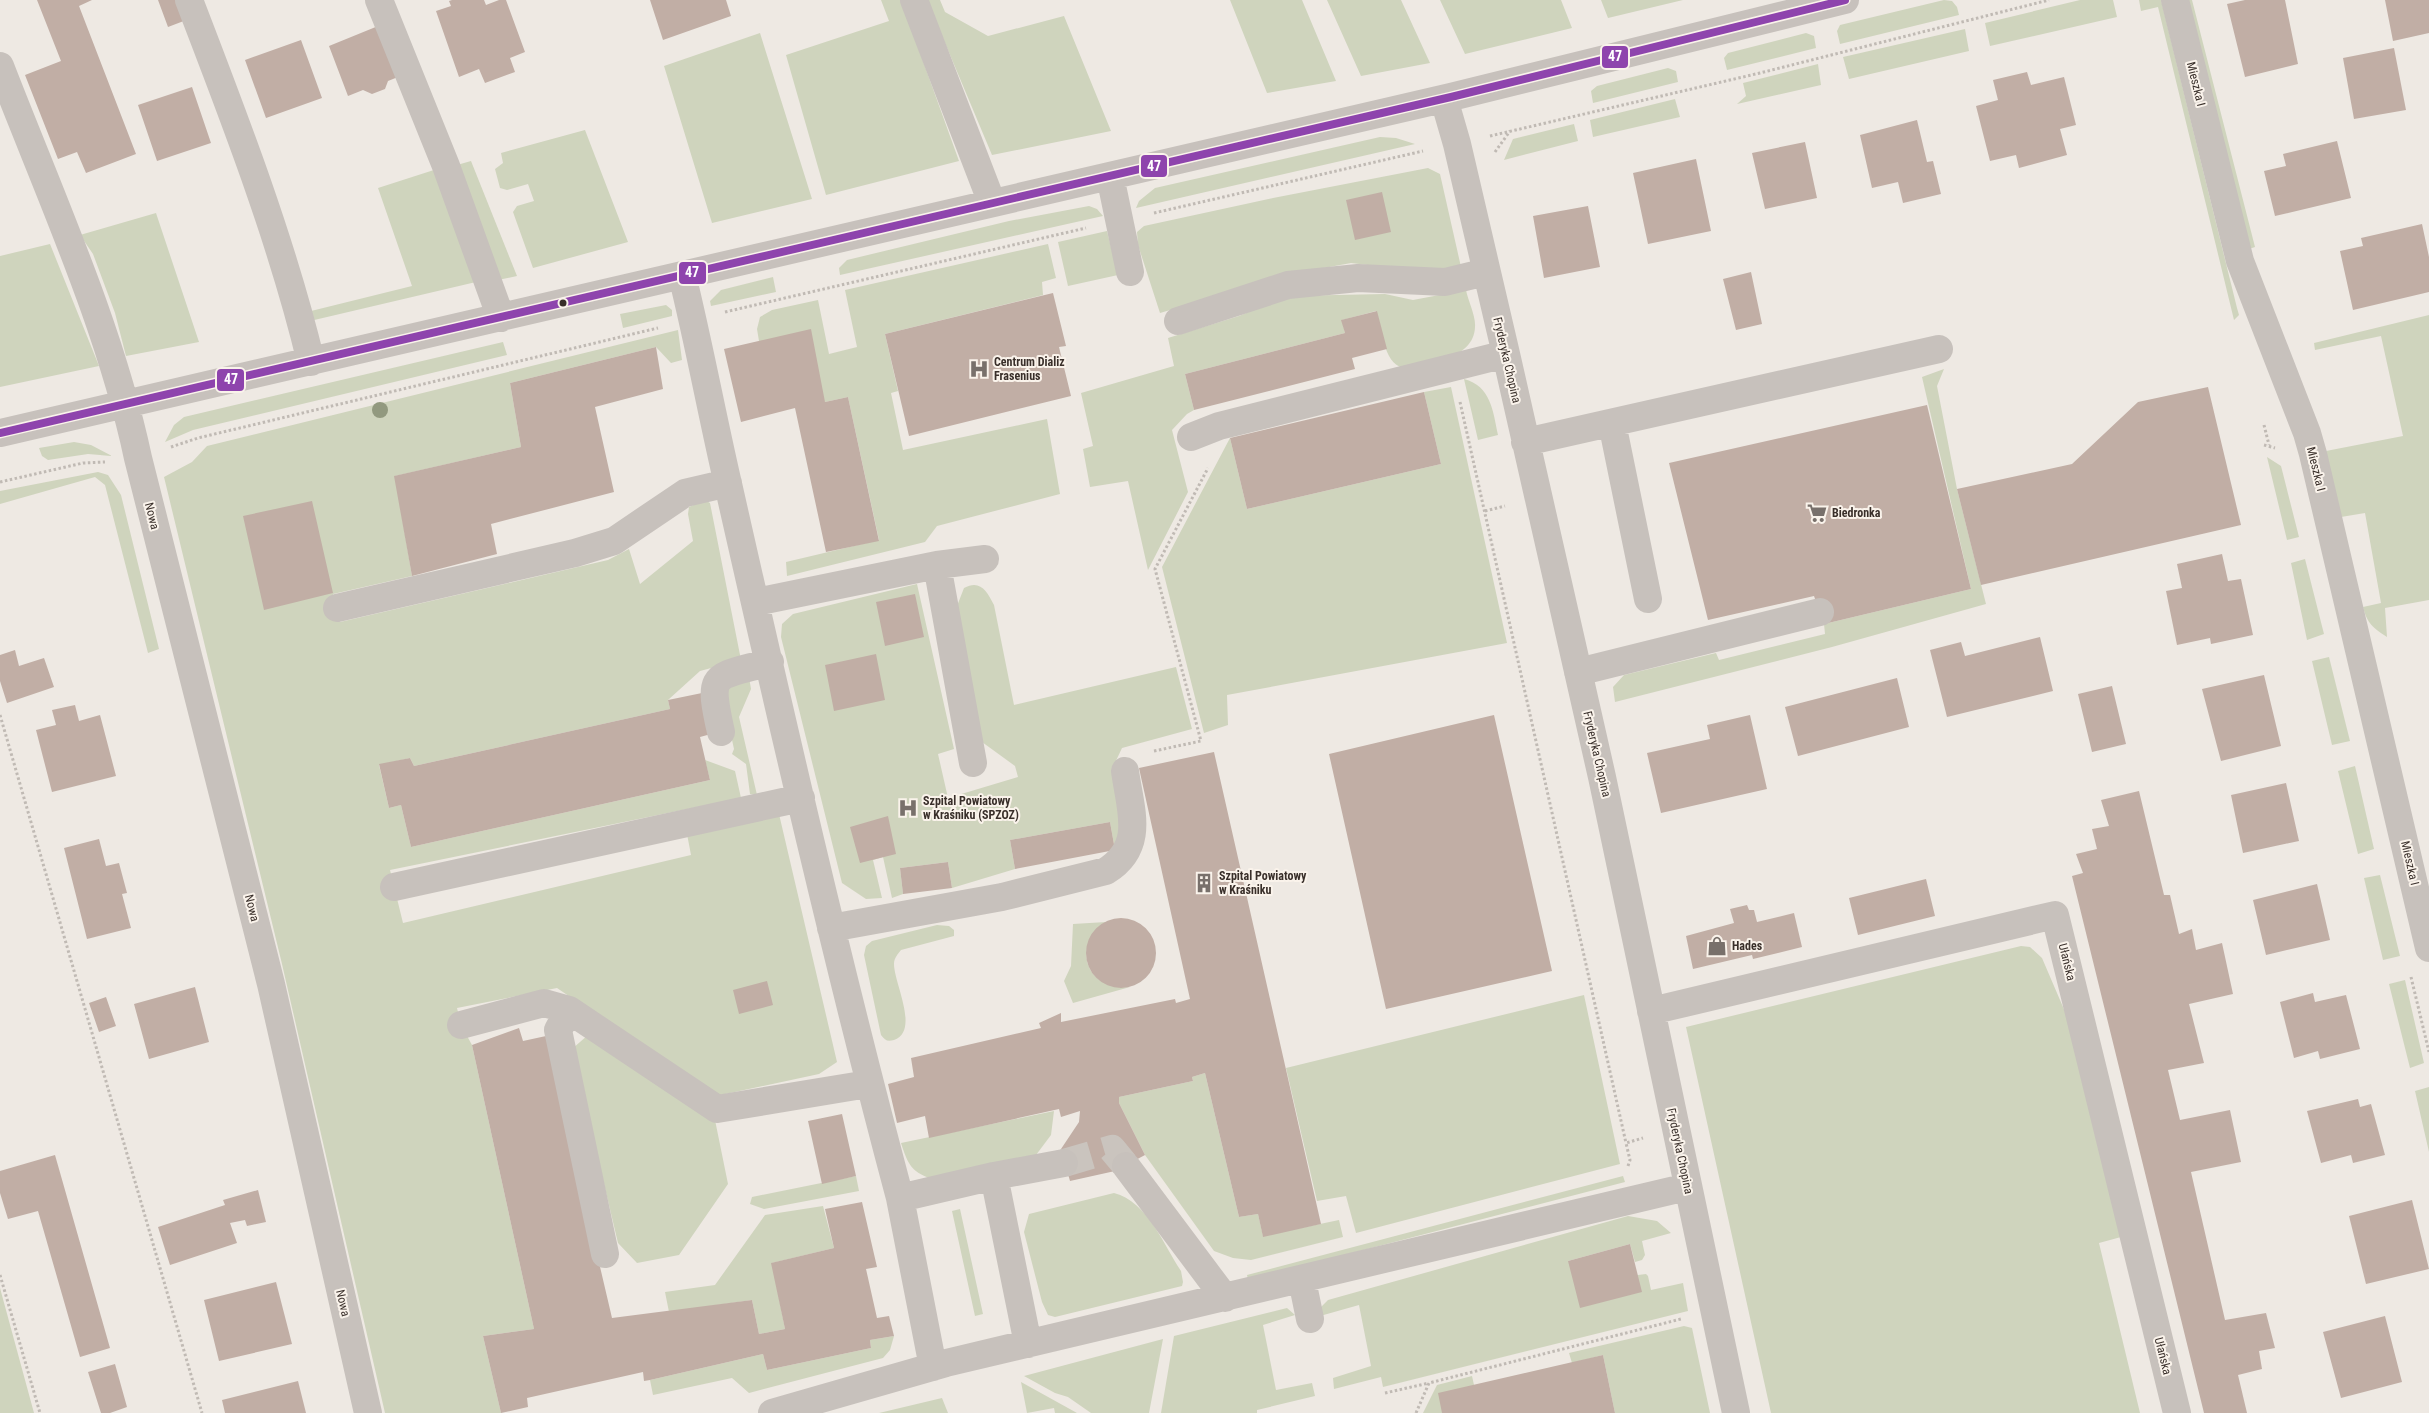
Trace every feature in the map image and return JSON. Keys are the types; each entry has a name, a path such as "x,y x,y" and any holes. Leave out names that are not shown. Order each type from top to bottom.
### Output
{"street":[{"path":"189,0 270,224 300,314 310,362"},
{"path":"379,0 446,166 501,318"},
{"path":"914,0 992,203"},
{"path":"0,433 1444,99 1845,0"},
{"name":"Mieszka I","path":"2175,0 2240,261 2309,440 2429,948"},
{"name":"Nowa","path":"0,66 87,289 127,405 138,458 272,984 368,1413"},
{"name":"Fryderyka Chopina","path":"1444,99 1457,144 1578,672 1736,1413"},
{"path":"1110,176 1130,272"},
{"path":"1178,321 1288,286 1358,278 1445,282 1486,272"},
{"path":"682,275 831,928 868,1084 900,1198 933,1367"},
{"path":"1525,442 1939,349"},
{"path":"1191,436 1219,426 1452,366 1506,354"},
{"path":"1612,423 1648,599"},
{"path":"337,608 575,553 614,541 685,493 728,483"},
{"path":"756,602 937,566 985,559"},
{"path":"937,566 974,763"},
{"path":"1578,672 1820,612"},
{"path":"721,732 713,691 721,675 770,662"},
{"path":"831,928 1002,898 1106,871 1116,864 1132,840 1133,827 1125,771"},
{"path":"394,887 802,798"},
{"name":"Ułańska","path":"1651,1011 2056,915 2177,1413"},
{"path":"461,1025 544,1003 569,1010 717,1109 868,1084"},
{"path":"569,1010 558,1030 605,1254"},
{"path":"900,1198 994,1176 1064,1163"},
{"path":"1126,1166 1225,1298"},
{"path":"994,1176 1028,1344"},
{"path":"772,1413 933,1367 1687,1187"},
{"path":"1302,1280 1310,1319"}],"path":[{"path":"1494,134 1760,72 2049,0"},
{"path":"167,448 217,434 693,319 1422,152"},
{"path":"1452,366 1626,1143"},
{"path":"0,482 83,463 111,462"},
{"path":"1125,771 1132,756 1202,741 1155,569 1211,462"},
{"path":"0,715 202,1413"},
{"path":"0,1275 40,1413"},
{"path":"1385,1393 1713,1311"},
{"path":"1416,1413 1429,1383"}],"green space":[{"path":"881,0 901,0 959,161 826,195 786,55 889,21"},
{"path":"927,0 940,0 945,12 988,36 1064,16 1111,131 992,155"},
{"path":"1230,0 1302,0 1336,81 1267,93"},
{"path":"1327,0 1401,0 1430,63 1361,76"},
{"path":"1440,0 1561,0 1572,28 1465,54"},
{"path":"1601,0 1683,0 1608,18"},
{"path":"1944,0 1952,1 1957,7 1959,15 1840,44 1837,31 1840,25"},
{"path":"2080,0 2113,0 2117,17 1990,46 1985,23"},
{"path":"2139,0 2161,0 2239,315 2234,320 2158,7 2141,11"},
{"path":"2186,0 2192,0 2255,247 2249,249"},
{"path":"1965,29 1969,51 1849,79 1843,57"},
{"path":"760,33 812,199 712,223 664,66"},
{"path":"1806,33 1814,36 1816,48 1727,70 1724,58 1728,53"},
{"path":"1818,64 1821,85 1737,104 1746,96 1743,83"},
{"path":"1668,68 1676,71 1678,82 1593,103 1591,91 1597,86"},
{"path":"1675,99 1680,117 1593,137 1590,120"},
{"path":"1574,124 1578,141 1504,160 1513,139"},
{"path":"585,130 628,242 533,268 513,212 517,206 534,201 528,184 507,190 500,188 495,169 503,163 501,153"},
{"path":"1380,137 1396,138 1415,144 1136,208 1139,201 1155,188"},
{"path":"471,161 517,276 498,280 457,165"},
{"path":"1428,168 1440,174 1461,267 1409,270 1351,263 1291,274 1160,313 1138,245 1137,232 1144,226 1273,198"},
{"path":"437,169 476,282 310,321 307,312 412,286 378,188"},
{"path":"1089,206 1097,209 1103,216 840,275 839,268 847,260 1009,221"},
{"path":"156,213 199,342 126,356 115,313 93,254 80,235"},
{"path":"1107,231 1118,275 1068,286 1058,242"},
{"path":"50,244 99,366 0,387 0,256"},
{"path":"1048,244 1056,278 1042,282 1043,295 885,334 898,391 891,393 903,450 1047,419 1060,494 937,526 925,542 787,576 786,562 879,540 848,397 825,402 759,341 757,329 760,317 772,310 818,300 829,354 857,347 845,290"},
{"path":"773,277 776,292 711,306 710,301 721,290"},
{"path":"1466,290 1475,323 1473,338 1467,347 1458,353 1436,362 1403,368 1396,365 1384,344 1376,311 1342,320 1345,333 1185,374 1194,410 1187,414 1172,430 1188,492 1148,570 1128,481 1090,487 1083,449 1093,446 1081,393 1174,366 1168,338 1239,316 1287,296 1385,294 1413,300"},
{"path":"666,305 672,310 672,316 623,328 620,314"},
{"path":"2429,315 2429,600 2385,608 2387,637 2371,625 2363,607 2381,603 2365,513 2341,517 2326,451 2403,436 2381,336 2315,350 2314,343"},
{"path":"678,330 682,360 671,363 656,347 510,383 521,447 395,476 412,576 333,594 340,622 608,560 629,549 640,584 693,541 688,514 689,507 705,500 710,503 741,660 700,671 668,700 670,709 414,766 410,758 379,765 389,808 401,805 411,847 710,780 705,760 735,771 741,798 390,870 403,923 691,855 687,834 779,814 837,1062 819,1074 716,1096 557,988 457,1008 461,1025 472,1045 534,1329 483,1336 501,1413 385,1413 282,964 164,477 192,462 207,446"},
{"path":"503,342 507,355 193,430 165,442 174,425 184,417"},
{"path":"1944,369 1937,386 1957,489 1986,604 1832,647 1615,702 1613,687 1624,675 1716,653 1719,660 1825,634 1824,624 1971,589 1922,377"},
{"path":"1464,379 1473,382 1485,393 1492,409 1498,435 1478,440"},
{"path":"1451,387 1507,643 1227,695 1228,725 1204,733 1162,567 1230,438 1247,509 1441,464 1424,392"},
{"path":"74,442 91,445 112,456 88,454 48,460 42,456 39,448"},
{"path":"2267,457 2281,466 2299,537 2287,540"},
{"path":"98,472 108,475 121,495 159,649 148,653 105,485 95,477 0,504 0,491"},
{"path":"2305,559 2324,634 2307,640 2291,563"},
{"path":"917,584 954,749 938,754 948,798 1018,777 1015,766 982,742 957,606 964,588 974,585 979,586 986,591 994,605 1014,705 1176,667 1192,729 1122,748 1114,765 1121,839 1115,850 1110,822 1010,840 1015,869 952,888 948,862 900,868 903,894 892,898 883,857 873,860 882,898 866,899 842,883 781,637 782,624 793,614"},
{"path":"2329,657 2350,741 2332,745 2312,661"},
{"path":"749,677 751,689 739,717 757,795 750,794 746,764 732,754 734,749 724,703 726,690"},
{"path":"2355,766 2374,849 2358,854 2338,771"},
{"path":"2380,875 2400,956 2383,960 2364,878"},
{"path":"1106,922 1095,932 1089,943 1086,955 1088,965 1094,975 1103,982 1115,986 1130,987 1073,1003 1064,981 1071,966 1073,924"},
{"path":"937,925 949,926 954,930 954,936 901,950 895,958 895,972 904,1006 905,1027 901,1035 894,1040 886,1040 881,1035 864,955 866,946 872,941"},
{"path":"2021,946 2030,947 2042,958 2069,1021 2121,1237 2099,1243 2140,1413 1771,1413 1686,1027"},
{"path":"2405,980 2424,1063 2410,1068 2389,984"},
{"path":"1584,995 1620,1164 1356,1233 1346,1196 1317,1201 1286,1068"},
{"path":"588,1035 715,1120 728,1184 679,1255 637,1263 618,1243 572,1049"},
{"path":"1205,1073 1239,1217 1258,1214 1263,1236 1339,1220 1343,1237 1251,1260 1233,1258 1214,1251 1145,1155 1119,1103 1119,1097 1193,1081 1192,1077"},
{"path":"2429,1087 2429,1152 2415,1091"},
{"path":"1054,1111 1051,1135 1036,1155 935,1180 921,1174 912,1167 901,1143"},
{"path":"856,1176 859,1191 764,1209 750,1204 752,1197"},
{"path":"1623,1176 1625,1182 1248,1280 1247,1275"},
{"path":"1114,1193 1136,1205 1154,1225 1181,1271 1182,1286 1055,1317 1048,1315 1042,1302 1024,1232 1029,1214"},
{"path":"823,1206 834,1248 772,1263 785,1329 759,1334 752,1300 669,1312 665,1292 715,1285 765,1215"},
{"path":"960,1209 983,1314 975,1316 952,1211"},
{"path":"1628,1216 1657,1221 1671,1233 1642,1241 1645,1255 1642,1260 1635,1262 1630,1244 1568,1261 1638,1275 1646,1274 1651,1290 1683,1283 1688,1311 1383,1387 1381,1377 1334,1389 1333,1378 1371,1366 1359,1305 1320,1316 1321,1307 1328,1300"},
{"path":"0,1288 34,1413 0,1413"},
{"path":"1287,1308 1295,1315 1263,1325 1276,1390 1312,1383 1315,1396 1257,1410 1257,1413 1161,1413 1174,1336"},
{"path":"1684,1326 1692,1328 1710,1413 1615,1413 1603,1355 1572,1363 1569,1353"},
{"path":"894,1336 890,1350 883,1358 749,1393 732,1378 653,1395 650,1380 763,1354 767,1370 871,1348 870,1340"},
{"path":"1163,1339 1149,1413 1091,1413 1068,1397 1055,1393 1024,1376"},
{"path":"1472,1376 1474,1385 1442,1413 1423,1413 1437,1385"},
{"path":"1021,1382 1077,1413 1055,1413 1054,1408 1027,1413"},
{"path":"942,1398 948,1413 879,1413"}],"building":[{"path":"37,0 92,0 79,6 136,154 86,173 77,152 58,159 25,75 61,61"},
{"path":"158,0 181,0 189,19 168,27"},
{"path":"484,0 486,5 499,0 506,0 525,52 510,58 515,72 485,83 479,69 459,77 436,11 451,6 449,1"},
{"path":"650,0 726,0 731,16 663,40"},
{"path":"2245,0 2285,0 2298,64 2245,77 2227,4"},
{"path":"2385,0 2429,0 2429,33 2393,41"},
{"path":"383,24 403,75 388,81 385,89 372,94 363,90 348,96 329,46"},
{"path":"301,40 322,98 266,118 245,60"},
{"path":"2394,48 2406,110 2354,119 2343,58"},
{"path":"2027,72 2031,85 2064,77 2076,125 2060,129 2067,155 2019,168 2016,155 1990,161 1976,106 1998,100 1993,80"},
{"path":"192,87 211,143 157,161 138,105"},
{"path":"1917,120 1927,162 1933,161 1941,194 1903,203 1898,182 1872,188 1860,135"},
{"path":"2337,141 2351,198 2275,216 2264,171 2286,166 2283,154"},
{"path":"1805,142 1817,198 1765,209 1752,153"},
{"path":"1696,159 1711,231 1648,244 1633,173"},
{"path":"1382,192 1391,232 1355,240 1346,200"},
{"path":"1588,206 1600,267 1544,278 1533,216"},
{"path":"2422,224 2429,257 2429,292 2353,310 2340,251 2363,246 2361,238"},
{"path":"1751,272 1762,324 1736,330 1723,279"},
{"name":"Centrum Dializ Frasenius","path":"1053,293 1066,346 1059,347 1071,396 909,436 885,334"},
{"path":"1377,311 1387,349 1352,358 1355,369 1194,410 1185,374 1345,333 1341,320"},
{"path":"811,329 825,402 848,397 879,541 826,552 795,408 741,422 724,349"},
{"path":"656,347 663,389 595,407 614,492 491,524 497,554 412,576 394,476 521,447 510,383"},
{"path":"2208,387 2241,525 1981,585 1957,489 2072,464 2138,402"},
{"path":"1424,392 1441,464 1247,509 1230,438"},
{"name":"Biedronka","path":"1927,405 1971,589 1824,624 1814,596 1708,620 1669,463"},
{"path":"312,501 333,593 264,610 243,516"},
{"path":"2222,554 2228,581 2241,579 2253,635 2211,644 2210,638 2177,645 2166,591 2182,588 2177,564"},
{"path":"915,594 924,637 885,646 876,602"},
{"path":"2040,637 2053,691 1947,717 1930,650 1961,642 1965,656"},
{"path":"15,650 19,666 44,658 54,687 7,703 0,681 0,655"},
{"path":"876,654 885,700 834,711 825,665"},
{"path":"2264,675 2281,746 2221,761 2202,689"},
{"path":"1897,678 1909,727 1798,756 1785,707"},
{"path":"2112,686 2126,744 2092,752 2078,694"},
{"path":"702,693 711,734 700,737 710,780 411,847 401,805 389,808 379,764 410,758 414,766 670,709 668,700"},
{"path":"75,705 79,721 100,715 116,776 52,792 36,730 56,725 52,710"},
{"path":"1494,715 1552,971 1386,1009 1329,754"},
{"path":"1750,715 1767,789 1661,813 1647,753 1710,739 1707,725"},
{"name":"Szpital Powiatowy w Kraśniku","path":"1214,752 1321,1224 1263,1237 1258,1214 1239,1217 1205,1073 1192,1077 1193,1081 1119,1097 1119,1103 1145,1155 1115,1171 1070,1181 1061,1149 1079,1122 1080,1111 1061,1117 1059,1109 929,1138 925,1116 897,1123 888,1084 914,1077 911,1058 1041,1028 1039,1023 1061,1013 1061,1022 1175,999 1176,1003 1190,999 1139,768"},
{"path":"2286,783 2299,841 2243,853 2231,795"},
{"path":"2139,791 2164,895 2170,895 2179,934 2192,929 2196,950 2222,943 2233,994 2189,1004 2204,1063 2168,1070 2180,1120 2230,1110 2241,1162 2191,1172 2225,1320 2266,1313 2275,1348 2259,1351 2262,1369 2238,1375 2247,1413 2204,1413 2072,876 2083,873 2076,854 2097,849 2092,829 2109,826 2101,800"},
{"path":"888,816 896,854 860,863 850,827"},
{"path":"1110,822 1115,850 1015,869 1010,840"},
{"path":"99,839 106,866 119,863 127,893 122,894 131,928 87,939 64,848"},
{"path":"948,862 952,888 903,894 900,868"},
{"path":"1926,879 1935,916 1858,935 1849,898"},
{"path":"2317,884 2330,940 2266,955 2253,900"},
{"path":"1747,905 1749,910 1754,910 1757,922 1794,913 1802,947 1753,959 1752,955 1693,969 1686,936 1734,923 1730,909"},
{"path":"1121,918 1140,924 1150,934 1156,953 1150,972 1140,982 1121,988 1102,982 1092,972 1086,953 1092,934 1102,924"},
{"path":"767,981 773,1005 739,1014 733,990"},
{"path":"195,987 209,1042 149,1059 134,1004"},
{"path":"2313,993 2315,1002 2346,995 2360,1049 2320,1059 2318,1051 2294,1058 2280,1002"},
{"path":"106,997 116,1026 99,1032 89,1003"},
{"path":"519,1028 523,1041 546,1036 612,1318 752,1300 759,1334 785,1329 771,1263 834,1248 825,1209 862,1202 877,1267 866,1269 877,1318 889,1316 894,1336 870,1340 871,1348 767,1370 763,1354 644,1381 643,1372 527,1398 528,1407 501,1413 483,1336 534,1329 472,1045"},
{"path":"2358,1099 2360,1107 2371,1104 2385,1155 2353,1163 2351,1155 2321,1163 2307,1111"},
{"path":"842,1114 856,1176 822,1184 808,1121"},
{"path":"55,1155 110,1348 80,1357 38,1211 8,1219 0,1193 0,1171"},
{"path":"258,1190 266,1222 247,1226 245,1220 230,1223 237,1243 170,1265 158,1227 225,1205 223,1200"},
{"path":"2412,1200 2429,1269 2366,1284 2349,1216"},
{"path":"1630,1244 1642,1292 1580,1308 1568,1261"},
{"path":"276,1282 292,1344 219,1361 204,1300"},
{"path":"2385,1316 2402,1382 2341,1398 2323,1332"},
{"path":"1603,1355 1615,1413 1442,1413 1438,1393"},
{"path":"115,1364 127,1407 110,1413 101,1413 88,1372"},
{"path":"298,1381 306,1413 225,1413 222,1400"}],"tunnel":[{"path":"1064,1163 1112,1149 1126,1166"}],"transit line":[{"name":"47","path":"0,433 1451,97 1845,0"}],"place":[{"name":"Centrum Dializ Frasenius","path":"979,369"},
{"name":"Biedronka","path":"1817,513"},
{"name":"Szpital Powiatowy w Kraśniku (SPZOZ)","path":"908,808"},
{"name":"Szpital Powiatowy w Kraśniku","path":"1204,883"},
{"name":"Hades","path":"1717,946"}]}
